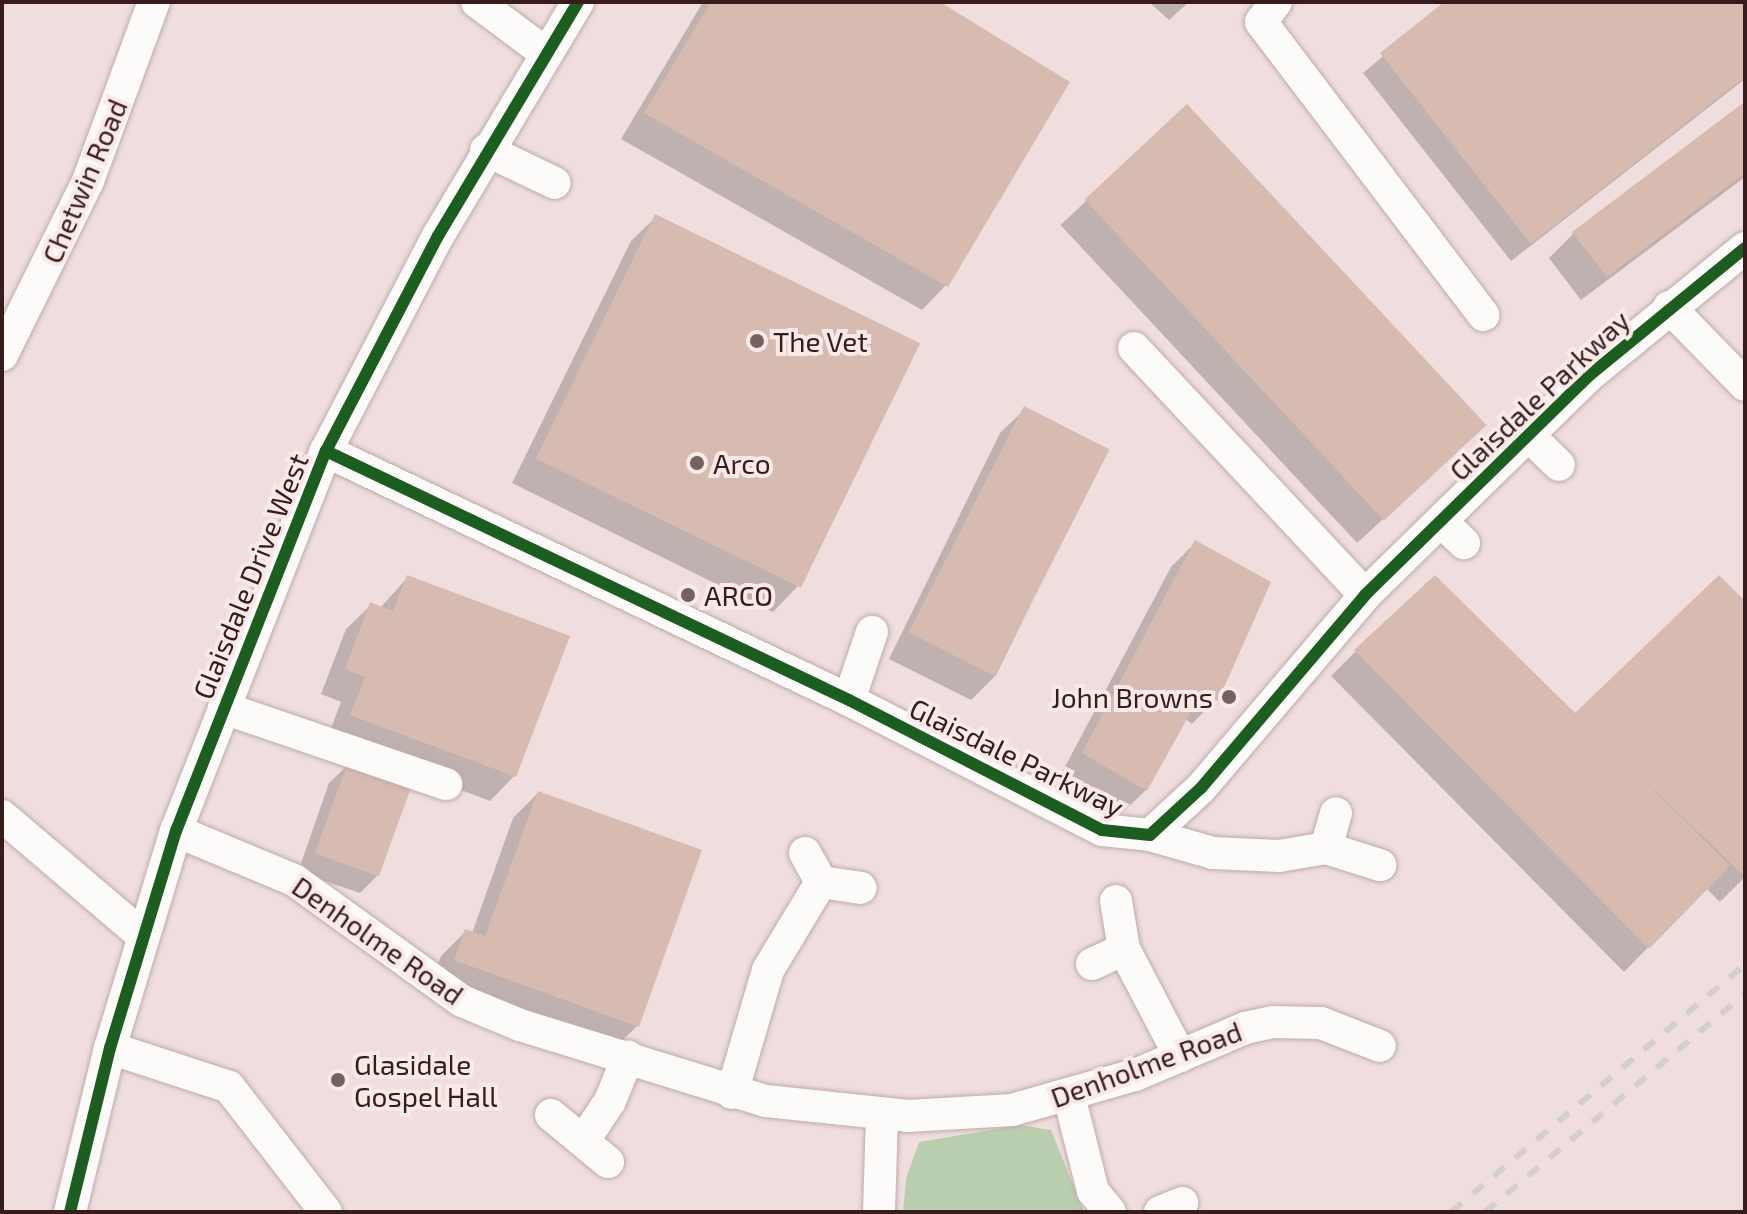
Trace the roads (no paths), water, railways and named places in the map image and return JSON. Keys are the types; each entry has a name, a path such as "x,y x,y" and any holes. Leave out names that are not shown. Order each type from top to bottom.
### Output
{"street":[{"name":"Chetwin Road","path":"2,355 88,181 154,2"},
{"path":"477,2 544,52"},
{"name":"Glaisdale Drive West","path":"70,1212 110,1048 176,831 326,451 486,150 544,52 578,2"},
{"path":"1276,2 1261,22 1483,315"},
{"path":"486,150 555,183"},
{"name":"Glaisdale Parkway","path":"1150,835 1201,788 1365,595 1528,435 1669,307 1745,248"},
{"path":"1669,307 1745,385"},
{"path":"1134,348 1365,595"},
{"path":"1528,435 1559,465"},
{"name":"Glaisdale Parkway","path":"326,451 849,700 1102,830 1150,835 1213,853 1279,856 1326,848 1380,865"},
{"path":"1441,521 1464,543"},
{"path":"849,700 872,632"},
{"path":"224,708 446,784"},
{"path":"1326,848 1336,813"},
{"path":"2,816 143,936"},
{"name":"Denholme Road","path":"176,831 294,880 462,1001 732,1093 810,1108 882,1114 1012,1110 1069,1096 1273,1022 1321,1023 1380,1046"},
{"path":"805,853 821,882"},
{"path":"821,882 861,888"},
{"path":"732,1093 768,970 821,882"},
{"path":"1116,901 1124,949 1180,1056"},
{"path":"1092,964 1124,949"},
{"path":"110,1048 229,1087 326,1212"},
{"path":"584,1140 610,1101 628,1057"},
{"path":"1069,1096 1093,1191 1110,1212"},
{"path":"879,1212 882,1114"},
{"path":"551,1115 608,1162"}],"railway":[{"path":"1451,1212 1745,964"},
{"path":"1485,1212 1745,994"}],"place":[{"name":"The Vet","path":"757,341"},
{"name":"Arco","path":"697,463"},
{"name":"ARCO","path":"688,595"},
{"name":"John Browns","path":"1229,697"},
{"name":"Glasidale Gospel Hall","path":"338,1080"}]}
